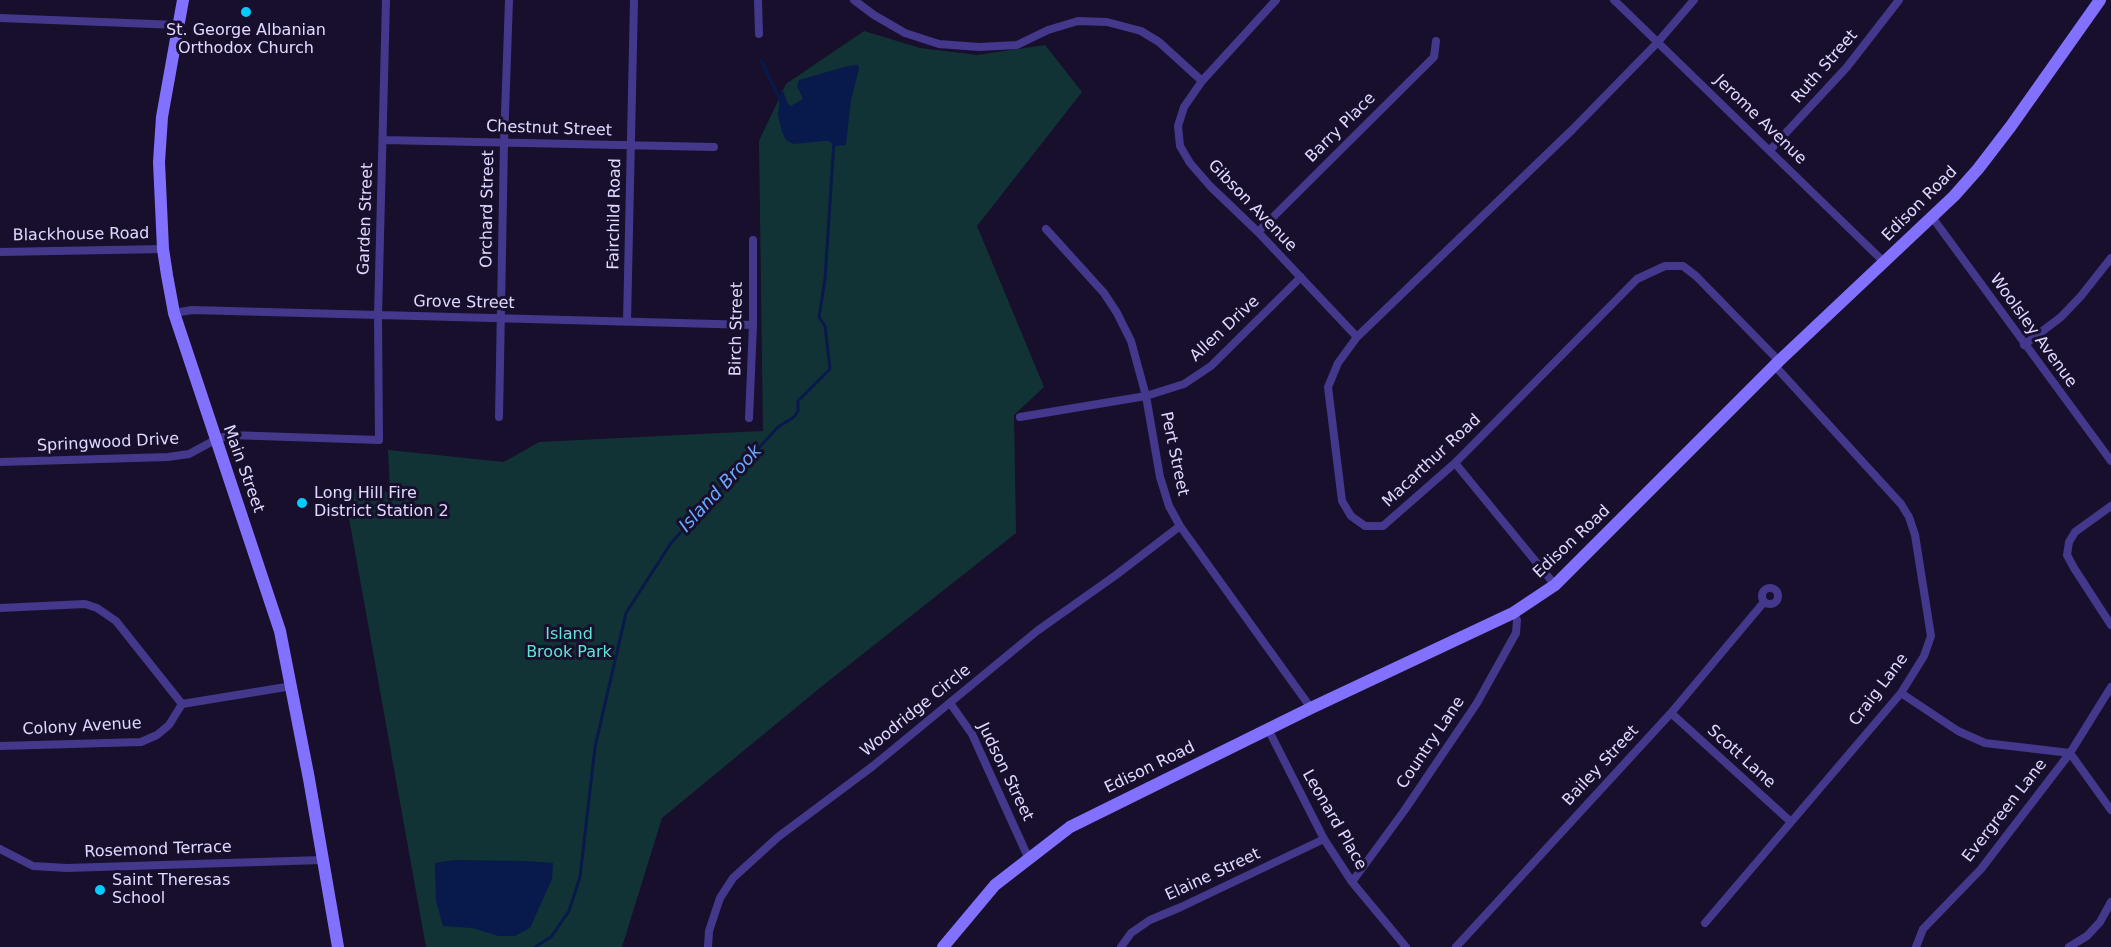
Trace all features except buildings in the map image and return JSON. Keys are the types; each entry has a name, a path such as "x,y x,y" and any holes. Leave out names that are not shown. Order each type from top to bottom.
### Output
{"street":[{"name":"Main Street","path":"183,0 162,117 160,200 163,249 174,313 214,440 259,562 280,631 292,686 338,947"},
{"name":"Garden Street","path":"379,440 378,316 386,0"},
{"name":"Orchard Street","path":"499,417 509,0"},
{"name":"Fairchild Road","path":"627,322 634,0"},
{"path":"758,0 759,34"},
{"path":"854,0 904,33 939,44 979,47 1017,45 1048,30 1078,21 1107,22 1141,31 1159,42 1202,81"},
{"name":"Gibson Avenue","path":"1276,0 1202,81 1184,106 1178,126 1180,146 1190,163 1210,186 1258,232 1358,337"},
{"name":"Jerome Avenue","path":"1614,0 1884,262"},
{"name":"Macarthur Road","path":"1694,0 1657,43 1572,130 1358,337 1338,363 1328,387 1342,501 1350,516 1365,526 1383,526 1455,463 1637,279 1665,266 1683,266 1696,276 1777,363"},
{"name":"Ruth Street","path":"1770,150 1847,67 1899,0"},
{"name":"Edison Road","path":"943,947 995,885 1028,857 1070,827 1311,708 1514,613 1555,585 1777,363 1932,218 1978,169 2100,0"},
{"path":"0,18 178,25"},
{"name":"Barry Place","path":"1258,232 1434,57 1436,41"},
{"name":"Chestnut Street","path":"383,140 714,147"},
{"name":"Woolsley Avenue","path":"1932,218 2111,461"},
{"name":"Pert Street","path":"1046,229 1104,293 1131,341 1146,396 1160,477 1169,506 1180,526 1311,708"},
{"name":"Birch Street","path":"749,418 753,325 753,240"},
{"name":"Blackhouse Road","path":"0,252 163,249"},
{"path":"2024,345 2061,317 2111,258"},
{"name":"Allen Drive","path":"1020,417 1146,396 1184,384 1211,366 1301,277"},
{"name":"Grove Street","path":"174,313 192,310 753,325"},
{"name":"Craig Lane","path":"1705,923 1900,693 1924,656 1931,636 1915,535 1909,518 1901,504 1777,363"},
{"name":"Springwood Drive","path":"0,462 168,457 189,454 214,440 229,435 379,440"},
{"path":"1455,463 1555,585"},
{"path":"2111,506 2074,532 2068,542 2067,555 2111,625"},
{"name":"Woodridge Circle","path":"708,947 709,931 720,898 733,878 778,837 873,766 1037,631 1180,526"},
{"name":"Bailey Street","path":"1456,947 1671,713 1764,602"},
{"path":"0,608 85,604 97,608 116,621 182,704 292,686"},
{"name":"Country Lane","path":"1352,882 1404,811 1477,703 1516,633 1517,620 1514,613"},
{"name":"Evergreen Lane","path":"1916,947 1923,929 1981,868 2070,753 2111,687"},
{"path":"1900,693 1958,731 1985,743 2070,753 2111,810"},
{"name":"Judson Street","path":"950,703 972,734 1028,857"},
{"name":"Colony Avenue","path":"0,746 141,742 157,735 169,725 182,704"},
{"name":"Scott Lane","path":"1671,713 1791,822"},
{"name":"Leonard Place","path":"1268,729 1324,839 1352,882 1401,945"},
{"name":"Elaine Street","path":"1121,947 1131,933 1150,920 1202,898 1324,839"},
{"name":"Rosemond Terrace","path":"0,849 33,866 66,868 322,860"},
{"path":"2070,947 2087,936 2100,922 2111,903"}],"green space":[{"name":"Island Brook Park","path":"864,31 920,48 977,55 1045,45 1082,92 977,226 1044,387 1014,415 1016,533 821,687 662,818 622,947 426,947 344,490 390,492 388,450 504,462 539,442 763,431 759,141 786,84"}],"water":[{"path":"858,65 846,145 835,146 829,141 793,144 786,140 778,115 781,91 791,106 803,99 797,86 799,80"},
{"path":"454,860 553,863 552,879 530,928 515,936 499,936 472,928 443,926 436,901 435,863"}],"waterway":[{"name":"Island Brook","path":"761,60 781,102"},
{"name":"Island Brook","path":"535,947 551,937 569,911 580,877 595,747 626,613 671,543 778,427 794,417 798,411 798,401 830,369 825,326 819,317 825,279 834,141"}],"place":[{"name":"St. George Albanian Orthodox Church","path":"246,12"},
{"name":"Long Hill Fire District Station 2","path":"302,503"},
{"name":"Saint Theresas School","path":"100,890"}]}
